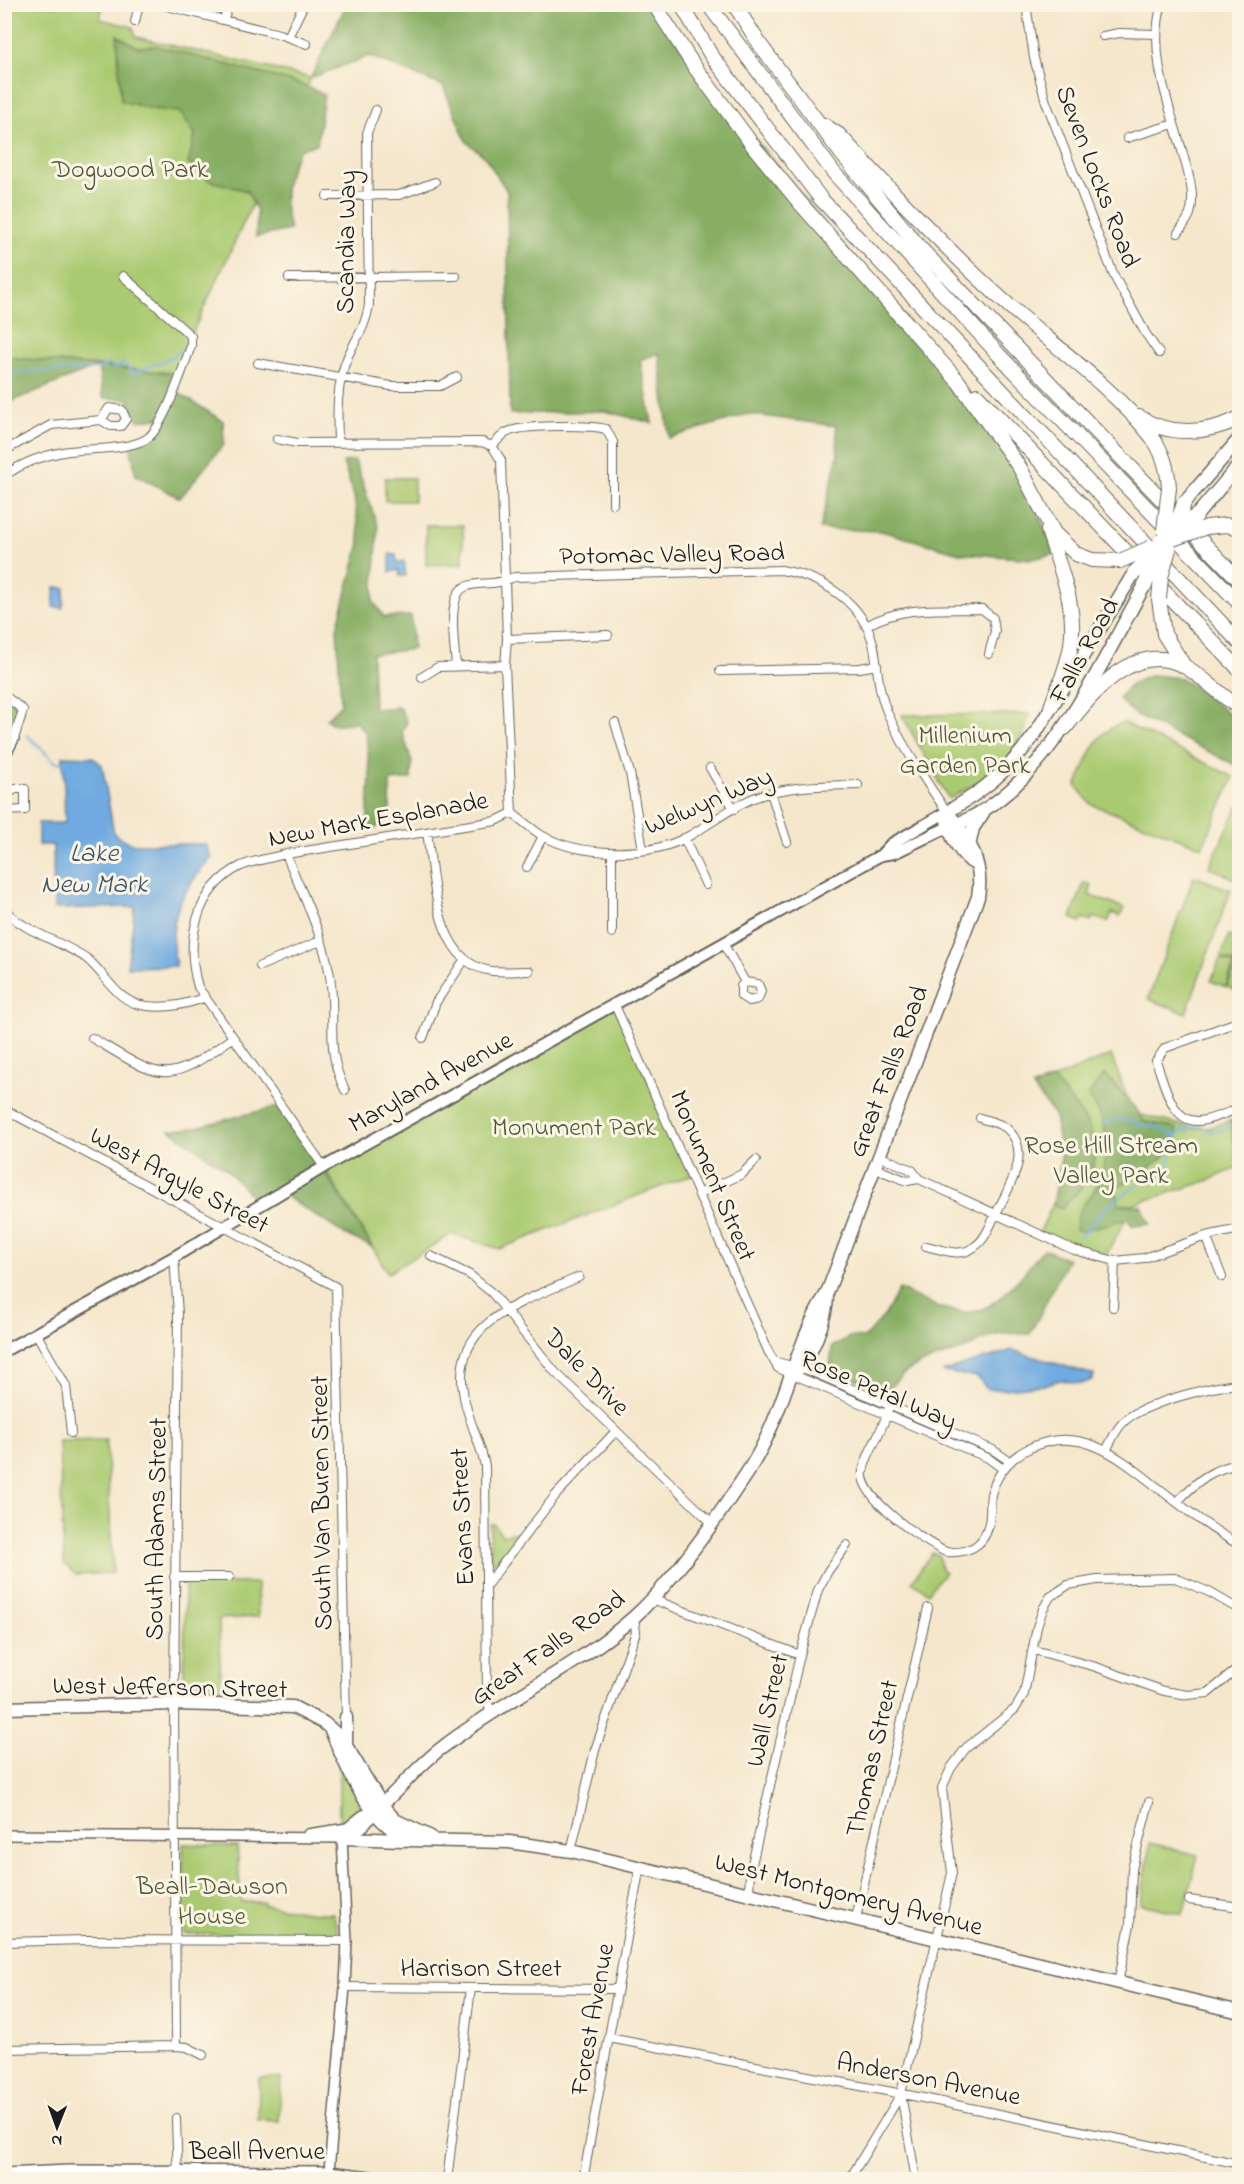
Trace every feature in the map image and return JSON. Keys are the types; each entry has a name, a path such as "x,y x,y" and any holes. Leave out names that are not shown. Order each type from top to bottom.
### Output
{"highway":[{"path":"654,4 693,66 754,147 800,203 958,381 1020,468 1043,517 1068,593 1073,629 1065,668 1051,707"},
{"path":"681,4 711,55 821,199 1239,643"},
{"path":"708,4 834,173 999,355 1239,604"},
{"path":"734,4 760,46 816,120 920,248 1239,581"},
{"path":"816,120 839,135 922,224 997,295 1125,408 1160,449 1167,468 1169,488 1159,599 1164,634 1185,666 1239,708"},
{"path":"890,305 1239,670"},
{"path":"1125,408 1157,427 1187,432 1208,430 1239,418"},
{"path":"1145,585 1164,539 1184,503"},
{"path":"1043,517 1060,540 1076,554 1092,560 1120,561 1164,539 1196,516"},
{"path":"1134,573 1164,539 1208,527 1226,525 1239,528"},
{"path":"1065,728 1102,684 1116,673 1135,664 1151,660 1168,661 1185,666"}],"main road":[{"path":"1184,503 1239,438"},
{"path":"1196,516 1239,464"},
{"name":"Falls Road","path":"946,812 996,781 1033,737 1134,573"},
{"name":"Falls Road","path":"953,826 990,805 1025,773 1065,728 1145,585"},
{"path":"970,842 973,828 990,805"},
{"name":"Great Falls Road","path":"946,812 968,860 975,864"},
{"name":"Maryland Avenue","path":"4,1351 174,1257 324,1167 881,855 891,844 946,812"},
{"name":"Great Falls Road","path":"377,1808 441,1748 602,1642 634,1617 652,1599 750,1468 796,1369 828,1308 827,1293 978,897 980,885 975,853 970,842 953,826"},
{"name":"Maryland Avenue","path":"881,855 894,853 953,826"},
{"name":"West Jefferson Street","path":"4,1708 174,1704 293,1707 327,1725 346,1746 377,1808 395,1833 409,1840"},
{"path":"327,1725 338,1725 346,1717"},
{"path":"346,1717 346,1746"},
{"name":"West Jefferson Street","path":"327,1725 361,1795 408,1828 443,1841"},
{"path":"342,1838 443,1841"},
{"name":"West Montgomery Avenue","path":"443,1841 509,1842 571,1851 936,1937 1239,2012"}],"street":[{"path":"135,22 140,4"},
{"path":"159,4 288,37 307,44"},
{"path":"224,20 228,4"},
{"path":"288,37 304,4"},
{"name":"Seven Locks Road","path":"1026,4 1034,58 1046,102 1114,276 1159,353"},
{"path":"1162,4 1157,34 1160,69 1189,178 1192,201 1189,215 1178,233"},
{"path":"1102,36 1119,33 1157,34"},
{"name":"Scandia Way","path":"338,443 337,404 342,378 349,355 367,320 369,277 367,133 376,110"},
{"path":"1127,138 1174,124"},
{"path":"327,196 399,195 435,182"},
{"path":"4,476 31,460 42,457 65,451 130,444 148,438 163,416 191,346 191,336 123,276"},
{"path":"289,278 456,276"},
{"path":"258,363 342,378 417,387 440,386 457,377"},
{"path":"4,452 44,428 101,420"},
{"path":"277,439 297,443 482,442 492,446 506,432 521,428 593,426 606,429 613,442 613,504"},
{"name":"New Mark Esplanade","path":"324,1167 283,1106 204,998 191,963 192,937 201,908 221,880 240,867 286,854 496,821 512,813 505,665 507,639 502,469 501,460 492,446"},
{"name":"Potomac Valley Road","path":"456,666 453,609 456,596 462,588 505,579 611,573 781,570 812,577 833,589 856,611 866,626 873,645 880,693 889,716 946,812"},
{"path":"866,626 884,616 906,611 982,609 993,618 994,631 989,654"},
{"path":"507,639 608,635"},
{"path":"422,677 438,667 505,665"},
{"path":"720,671 860,668 877,665"},
{"path":"4,695 23,710 9,737 4,758"},
{"path":"615,723 630,773 643,850"},
{"path":"710,768 734,809"},
{"name":"Welwyn Way","path":"512,813 543,836 580,848 612,852 643,850 684,838 734,809 771,793 795,786 858,785"},
{"path":"4,806 7,795 15,789 25,789 25,810 4,811"},
{"path":"771,793 787,842"},
{"path":"427,832 443,927 452,946 465,959 491,971 529,971"},
{"path":"527,867 543,836"},
{"path":"684,838 706,885"},
{"path":"612,852 612,933"},
{"path":"286,854 320,941 330,979 332,1058 345,1090"},
{"path":"4,908 15,919 87,959 117,991 136,1004 177,1006 204,998"},
{"path":"260,966 320,941"},
{"path":"723,943 745,982"},
{"path":"423,1038 436,1002 465,959"},
{"name":"Monument Street","path":"614,1003 769,1353 776,1362"},
{"path":"1239,1021 1165,1048 1156,1061 1175,1108 1183,1117 1199,1121 1239,1108"},
{"path":"92,1038 141,1067 171,1073 199,1063 232,1038"},
{"name":"West Argyle Street","path":"4,1109 336,1287"},
{"path":"927,1246 950,1252 972,1249 985,1238 1013,1181 1018,1158 1017,1148 1005,1127 980,1118"},
{"path":"879,1156 912,1170 919,1179 1074,1250 1114,1261 1144,1258 1206,1236 1239,1229"},
{"path":"699,1194 742,1174 756,1160"},
{"path":"874,1168 907,1181 919,1179"},
{"path":"1206,1236 1222,1277"},
{"name":"Dale Drive","path":"432,1256 480,1282 555,1372 711,1522"},
{"name":"South Adams Street","path":"174,1257 178,1297 174,1577 176,2046"},
{"path":"1113,1307 1114,1261"},
{"name":"Evans Street","path":"491,1714 487,1698 484,1466 478,1435 465,1403 462,1377 465,1353 473,1338 488,1322 506,1311 579,1277"},
{"name":"South Van Buren Street","path":"336,1287 346,1717"},
{"path":"36,1333 66,1386 71,1433"},
{"name":"Rose Petal Way","path":"776,1362 778,1368 796,1369 889,1406 993,1450 1009,1461"},
{"name":"Rose Petal Way","path":"796,1369 888,1414 988,1458 1003,1469"},
{"path":"1107,1449 1117,1430 1130,1416 1211,1388 1239,1384"},
{"path":"889,1406 888,1414 862,1473 865,1486 874,1500 937,1548 946,1552 961,1553 974,1549 984,1539 990,1527 992,1490 1009,1461 1029,1448 1048,1441 1068,1439 1107,1449 1204,1523 1239,1545"},
{"path":"486,1586 555,1496 616,1431"},
{"path":"1178,1501 1199,1478 1222,1467 1239,1464"},
{"name":"Wall Street","path":"748,1892 800,1655 818,1590 828,1571 848,1545"},
{"path":"174,1577 229,1577"},
{"path":"849,2180 901,2094 952,1874 942,1788 951,1768 966,1748 1015,1709 1024,1694 1043,1609 1050,1597 1068,1585 1097,1580 1175,1578 1209,1592 1239,1610"},
{"path":"652,1599 800,1655"},
{"name":"Thomas Street","path":"856,1918 928,1608"},
{"path":"571,1851 595,1750 636,1632 634,1617"},
{"path":"1034,1650 1164,1691 1188,1695 1208,1693 1239,1667"},
{"path":"1118,1983 1130,1924 1132,1869 1149,1802"},
{"path":"4,1835 342,1838 351,1835 370,1821 377,1808"},
{"path":"288,1838 347,1828 363,1815 377,1808"},
{"path":"329,2175 347,1941 342,1838"},
{"name":"Forest Avenue","path":"583,2180 640,1866"},
{"path":"1190,1900 1239,1907"},
{"path":"4,1942 347,1941"},
{"name":"Harrison Street","path":"345,1988 618,1989"},
{"path":"447,2180 471,1988"},
{"name":"Anderson Avenue","path":"609,2038 901,2094 1239,2164"},
{"path":"4,2049 176,2046 187,2047 203,2055"},
{"path":"901,2094 916,2180"},
{"path":"176,2118 178,2175"},
{"name":"Beall Avenue","path":"4,2174 99,2176 112,2172 178,2175 329,2175 403,2180"}],"green space":[{"name":"Dogwood Park","path":"5,5 87,5 102,9 100,19 133,27 136,37 311,78 191,336 181,374 5,357"},
{"path":"346,5 654,5 694,66 958,381 1020,468 1055,554 1032,559 960,553 881,531 820,529 838,455 836,426 748,414 669,438 659,353 640,360 652,423 605,411 510,414 507,191 485,157 466,141 443,86 369,56 311,78"},
{"path":"117,35 137,47 157,46 297,83 324,94 317,144 299,150 287,180 285,207 290,230 256,237 257,211 247,191 208,180 200,169 188,164 195,134 180,112 152,109 121,101"},
{"path":"5,357 181,374 174,390 223,421 224,444 180,498 136,475 130,444 148,438 162,417 138,421 128,399 103,398 98,366 5,404"},
{"path":"355,461 378,527 373,601 384,617 411,616 413,649 372,654 374,709 399,707 407,722 402,731 412,762 411,779 390,781 390,823 367,830 370,774 366,733 356,722 334,725 326,719 341,704 337,628 360,543 354,496 343,462"},
{"path":"385,478 414,478 414,501 385,501"},
{"path":"426,525 463,525 463,564 426,565"},
{"path":"1152,675 1181,678 1239,721 1239,767 1135,715 1118,698 1133,683"},
{"path":"4,695 23,710 14,739 5,735"},
{"name":"Millenium Garden Park","path":"1030,714 1014,761 949,799 902,715"},
{"path":"1124,723 1234,777 1202,847 1091,804 1076,786 1088,757 1099,739 1114,726"},
{"path":"1238,807 1240,808 1239,881 1209,867"},
{"path":"1194,876 1231,890 1186,1013 1148,999"},
{"path":"1084,883 1092,885 1089,895 1124,908 1120,916 1112,913 1108,922 1093,917 1091,921 1083,918 1081,922 1071,918"},
{"path":"1229,935 1239,939 1239,952 1235,963 1221,957"},
{"path":"1220,959 1234,964 1226,987 1211,981"},
{"path":"1236,965 1239,966 1239,992 1227,987"},
{"name":"Monument Park","path":"614,1003 691,1175 499,1249 452,1234 388,1273 324,1167"},
{"name":"Rose Hill Stream Valley Park","path":"1111,1055 1133,1113 1193,1128 1209,1128 1239,1117 1239,1167 1207,1181 1134,1204 1104,1259 1039,1233 1056,1198 1061,1159 1055,1116 1033,1087"},
{"path":"1105,1074 1137,1110 1143,1121 1177,1128 1177,1142 1161,1160 1116,1188 1119,1204 1142,1206 1150,1224 1133,1226 1127,1219 1081,1231 1075,1230 1079,1211 1099,1182 1104,1165 1106,1146 1104,1128 1100,1113 1088,1095"},
{"path":"1053,1080 1081,1114 1095,1143 1095,1158 1090,1173 1079,1190 1062,1208 1053,1205 1061,1159 1055,1116 1033,1087"},
{"path":"283,1105 372,1247 344,1234 281,1193 260,1205 226,1169 170,1130 193,1128"},
{"path":"1239,1116 1240,1166 1239,1167 1230,1121"},
{"path":"1043,1249 1068,1259 1030,1334 992,1336 967,1348 921,1364 901,1376 893,1384 888,1394 830,1367 832,1347 849,1337 864,1338 885,1315 899,1289 933,1305 951,1310 970,1312 980,1310 1011,1288"},
{"path":"106,1440 113,1573 76,1575 64,1564 59,1441"},
{"path":"490,1524 494,1524 502,1535 516,1532 519,1535 496,1563 490,1559"},
{"path":"932,1553 939,1555 941,1569 945,1572 928,1593 912,1581"},
{"path":"185,1583 257,1583 258,1617 219,1619 221,1695 184,1695"},
{"path":"339,1761 361,1806 358,1814 339,1825"},
{"path":"1150,1843 1198,1855 1183,1914 1141,1904"},
{"name":"Beall-Dawson House","path":"183,1844 237,1846 241,1902 263,1902 264,1905 307,1912 333,1913 339,1936 184,1934"},
{"path":"259,2078 281,2078 279,2121 258,2120"}],"water":[{"path":"390,554 396,555 397,562 404,561 406,576 400,576 399,570 390,572"},
{"path":"55,587 65,588 63,608 53,607"},
{"name":"Lake New Mark","path":"63,756 92,757 102,765 114,834 132,844 206,844 211,857 184,895 175,919 173,948 176,966 127,967 135,907 54,909 53,845 38,845 38,823 65,823"},
{"path":"1012,1350 1094,1375 1093,1379 1080,1384 1062,1380 1044,1385 987,1389 978,1377 942,1372"}],"waterway":[{"path":"4,373 98,369 109,364 116,369 123,363 134,373 172,357 184,348"},
{"path":"4,718 10,723"},
{"path":"27,735 55,762 65,763"},
{"path":"1103,1124 1117,1120 1136,1121 1139,1126 1154,1126 1176,1136 1183,1129 1187,1132 1193,1126 1202,1126 1211,1132 1225,1129 1240,1120"},
{"path":"1081,1236 1108,1205 1170,1163 1173,1134"}]}
